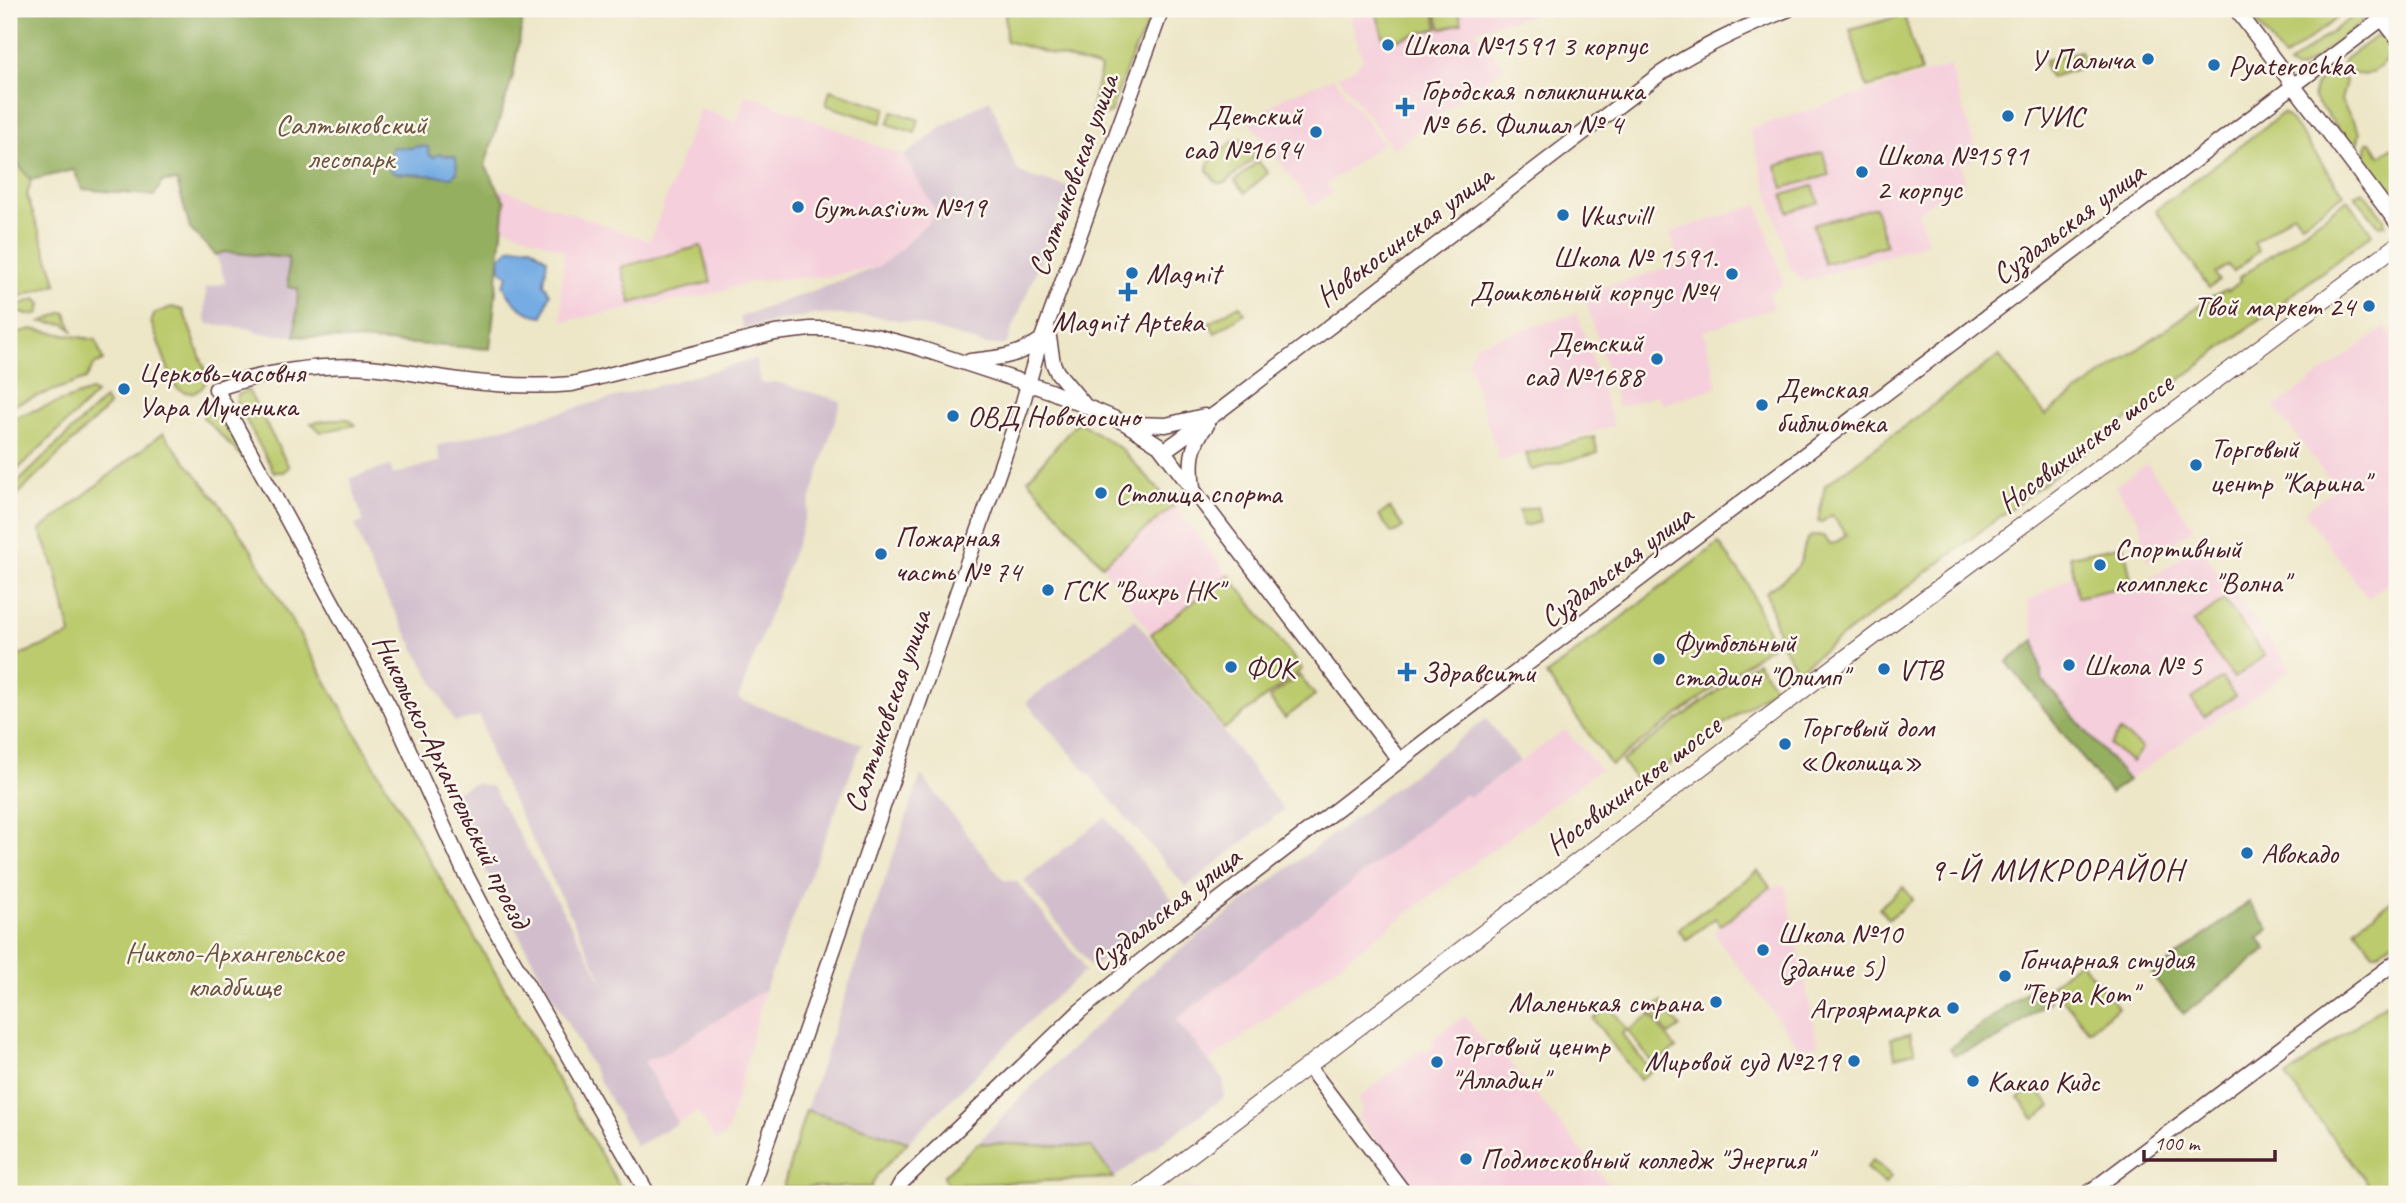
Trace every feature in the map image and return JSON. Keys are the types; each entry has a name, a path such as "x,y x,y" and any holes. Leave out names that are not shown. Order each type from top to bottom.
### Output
{"main road":[{"name":"Носовихинское шоссе","path":"1139,1194 1883,630 2397,246"}],"street":[{"name":"Салтыковская улица","path":"749,1194 1041,340 1162,9"},
{"name":"Новокосинская улица","path":"1164,451 1660,74 1739,29 1789,9"},
{"path":"2236,9 2397,223"},
{"name":"Суздальская улица","path":"895,1194 901,1183 1107,988 1400,761 2293,85 2379,13 2395,9"},
{"path":"2379,13 2397,38"},
{"path":"2381,257 2397,259"},
{"path":"1047,323 1053,363 1057,372 1086,407"},
{"name":"Никольско-Архангельский проезд","path":"648,1194 488,917 464,871 390,708 216,389 280,374 336,367 369,367 483,383 551,386 572,384 775,333 810,329 876,336 963,362"},
{"path":"963,362 1011,356 1024,352 1041,340"},
{"path":"963,362 1028,383 1125,423 1153,440 1400,761"},
{"path":"1125,423 1151,426 1181,423 1222,409"},
{"path":"1193,491 1191,463 1196,441 1222,409"},
{"path":"2087,1194 2397,961"},
{"path":"1308,1066 1405,1194"},
{"path":"1125,1194 1139,1194"}],"shaded area":[{"name":"Городская поликлиника № 66. Филиал № 4","path":"1352,9 1556,9 1475,30 1504,67 1393,149 1338,76 1354,69 1363,59 1351,22"},
{"name":"Школа №1591 2 корпус","path":"1950,66 1978,158 1960,164 1965,180 1918,212 1928,243 1804,282 1791,269 1749,129"},
{"name":"Детский сад №1694","path":"1334,78 1383,143 1327,184 1332,193 1313,206 1249,121 1282,98"},
{"name":"Gymnasium №19","path":"747,94 904,156 937,213 900,250 878,267 829,276 755,281 704,296 563,321 561,292 564,250 502,226 505,202 496,187 650,241 700,108 736,122"},
{"path":"990,99 1017,170 1033,178 1076,189 1073,199 1066,197 1006,345 986,345 911,322 870,316 816,314 743,329 740,317 878,267 900,250 937,213 904,156 943,126"},
{"path":"1758,205 1784,284 1769,293 1773,308 1703,331 1718,387 1662,404 1659,395 1618,407 1584,294 1679,264 1670,232"},
{"path":"223,252 288,258 288,286 298,289 295,336 255,333 255,329 208,324 205,315 206,288 226,283 216,255"},
{"path":"1577,313 1614,426 1500,461 1467,360 1477,344"},
{"path":"2386,327 2397,341 2397,577 2368,598 2304,512 2335,488 2275,407"},
{"path":"755,359 761,384 775,382 841,401 799,537 738,699 862,744 765,989 668,1052 644,1061 678,1123 636,1146 526,948 446,796 476,783 492,787 610,994 492,759 480,716 455,722 372,570 355,525 363,522 350,478 390,466 393,475 441,461 437,446"},
{"path":"2147,464 2194,528 2148,561 2140,522 2115,486"},
{"path":"1174,506 1229,575 1151,634 1102,565"},
{"path":"2198,545 2291,669 2242,706 2226,712 2128,780 2043,681 2028,602 2074,574 2079,596 2147,582"},
{"path":"1135,619 1284,810 1186,887 1026,702"},
{"path":"1486,719 1520,761 1470,797 1464,794 1176,1020 1223,1079 1224,1097 1114,1178 1091,1147 978,1143 1022,1096 1160,965"},
{"path":"1565,730 1600,769 1209,1062 1176,1020 1464,794 1470,797"},
{"path":"921,775 1003,880 1017,882 1082,963 1085,971 1044,1007 908,1142 806,1110"},
{"path":"1105,817 1174,902 1092,968 1024,880"},
{"name":"Школа №10 (здание 5)","path":"1785,885 1818,1045 1799,1048 1713,932 1770,888"},
{"path":"765,989 726,1134 716,1141 698,1112 678,1123 644,1061 668,1052"},
{"path":"1464,1016 1495,1056 1501,1051 1616,1194 1417,1194 1358,1118 1363,1107 1358,1099 1422,1048 1426,1052 1435,1045 1432,1040"},
{"path":"1184,1188 1229,1194 1177,1194"},
{"path":"1238,1188 1243,1194 1229,1194"}],"green space":[{"name":"Салтыковский лесопарк","path":"9,9 535,9 524,12 513,76 485,165 505,202 490,349 295,336 298,289 288,287 288,258 224,252 216,255 190,229 177,181 162,182 154,196 82,189 74,170 31,180 9,153"},
{"path":"1005,9 1146,9 1141,22 1149,22 1131,58 1110,113 1105,115 1091,112 1101,68 1006,41"},
{"path":"1387,9 1433,9 1438,28 1385,43 1376,12"},
{"path":"1435,9 1458,9 1462,23 1441,29"},
{"path":"2246,9 2349,9 2284,58"},
{"path":"2361,10 2364,18 2362,22 2301,69 2296,70 2288,65"},
{"path":"1904,15 1921,72 1867,88 1850,30"},
{"path":"2381,35 2386,36 2397,52 2388,56 2373,72 2360,75 2348,69 2343,63 2345,59"},
{"path":"2081,51 2084,67 2051,77 2045,67 2046,60"},
{"path":"2334,71 2346,81 2341,101 2360,132 2356,150 2314,99 2314,89 2318,81"},
{"path":"830,90 886,108 881,123 826,105"},
{"path":"893,111 919,120 915,133 888,124"},
{"path":"2283,113 2344,194 2302,223 2293,213 2254,243 2259,251 2233,272 2228,265 2215,274 2219,281 2209,288 2156,210"},
{"path":"1237,138 1244,140 1254,152 1253,159 1225,183 1217,183 1207,170 1208,163"},
{"path":"2367,142 2371,142 2380,156 2397,144 2397,209 2364,164"},
{"path":"1823,152 1829,175 1783,188 1776,166"},
{"path":"9,153 31,180 27,196 57,284 9,300"},
{"path":"1258,161 1268,173 1245,193 1235,181"},
{"path":"1813,186 1819,202 1788,212 1783,195"},
{"path":"2363,191 2384,219 2385,225 2379,226 2354,195"},
{"path":"2348,199 2372,234 1798,670 1782,646 1766,592 1798,566 1805,544 1811,537 1823,536 1830,544 1846,535 1832,515 1822,522 1818,521 1825,485 1999,356 2045,415 2214,295 2226,289 2228,291 2241,281 2239,278"},
{"path":"1875,207 1886,245 1824,264 1813,225"},
{"path":"701,246 711,282 631,303 621,267"},
{"path":"36,299 41,304 39,313 32,315 9,311 9,308"},
{"path":"1239,305 1245,313 1215,333 1209,323"},
{"path":"172,307 183,310 207,375 203,386 195,392 184,392 174,385 151,322 155,313"},
{"path":"66,313 72,330 65,324 42,322"},
{"path":"31,329 96,340 103,361 94,365 86,379 15,404 9,402 9,336"},
{"path":"248,390 289,467 283,472 274,472 236,402 238,395"},
{"path":"91,391 96,394 9,478 9,423 18,416"},
{"path":"104,399 109,406 9,503 9,491"},
{"path":"213,402 218,405 250,462 248,463 203,417 203,406"},
{"path":"348,419 355,425 321,432 311,423"},
{"name":"Столица спорта","path":"1078,421 1121,449 1174,506 1102,565 1028,479"},
{"name":"Николо-Архангельское кладбище","path":"163,433 219,503 252,551 624,1194 9,1194 9,659 71,635 56,572 40,530"},
{"path":"1594,437 1598,453 1531,470 1526,454"},
{"path":"1537,507 1540,522 1523,526 1519,511"},
{"path":"1390,508 1403,527 1392,534 1379,515"},
{"name":"Футбольный стадион \"Олимп\"","path":"1719,543 1748,584 1773,644 1611,765 1546,675"},
{"name":"Спортивный комплекс \"Волна\"","path":"2124,545 2132,585 2078,597 2070,556"},
{"path":"1229,575 1302,669 1224,729 1151,634"},
{"path":"2224,600 2265,656 2234,678 2193,623"},
{"path":"2035,640 2043,681 2128,780 2110,793 2007,662"},
{"path":"1757,662 1775,687 1640,786 1622,761"},
{"path":"1299,675 1315,695 1285,718 1269,698"},
{"path":"2222,678 2235,696 2204,717 2191,699"},
{"path":"2120,731 2142,748 2132,762 2110,745"},
{"path":"1758,871 1770,887 1721,925 1715,918 1686,940 1678,929"},
{"path":"1903,887 1913,899 1889,919 1879,908"},
{"path":"2394,900 2397,904 2397,938 2377,953 2373,953 2355,928"},
{"path":"2249,902 2269,929 2258,938 2267,949 2184,1014 2152,975"},
{"path":"2080,961 2118,1007 2089,1031 2051,985"},
{"path":"2036,985 2050,1001 1998,1039 1954,1055 1950,1048"},
{"path":"2397,995 2397,1194 2376,1194 2286,1077"},
{"path":"1661,1002 1680,1027 1669,1035 1650,1011"},
{"path":"1609,1006 1627,1029 1622,1034 1651,1071 1640,1080 1593,1019"},
{"path":"1650,1015 1676,1048 1654,1065 1628,1031"},
{"path":"1910,1034 1915,1052 1895,1057 1891,1038"},
{"path":"2035,1085 2051,1106 2034,1119 2019,1098"},
{"path":"806,1110 908,1142 877,1175 871,1187 783,1187"},
{"path":"978,1143 1091,1147 1114,1178 950,1185 945,1181 944,1175"},
{"path":"1873,1160 1891,1176 1885,1184 1866,1168"}],"water":[{"path":"392,147 428,147 429,155 434,157 438,154 456,157 457,172 452,177 390,171"},
{"path":"530,246 547,259 544,284 550,293 543,316 530,313 514,302 503,285 508,276 500,269 500,258 510,248"}],"place":[{"name":"Школа №1591 3 корпус","path":"1388,45"},
{"name":"У Палыча","path":"2148,59"},
{"name":"Pyaterochka","path":"2214,65"},
{"name":"Городская поликлиника № 66. Филиал № 4","path":"1405,107"},
{"name":"ГУИС","path":"2008,116"},
{"name":"Детский сад №1694","path":"1316,132"},
{"name":"Школа №1591 2 корпус","path":"1862,172"},
{"name":"Gymnasium №19","path":"798,207"},
{"name":"Vkusvill","path":"1563,215"},
{"name":"Magnit","path":"1132,273"},
{"name":"Школа № 1591. Дошкольный корпус №4","path":"1732,274"},
{"name":"Magnit Apteka","path":"1128,292"},
{"name":"Твой маркет 24","path":"2369,306"},
{"name":"Детский сад №1688","path":"1657,359"},
{"name":"Церковь-часовня Уара Мученика","path":"124,389"},
{"name":"Детская библиотека","path":"1762,405"},
{"name":"ОВД Новокосино","path":"953,416"},
{"name":"Торговый центр \"Карина\"","path":"2196,465"},
{"name":"Столица спорта","path":"1101,493"},
{"name":"Пожарная часть № 74","path":"881,554"},
{"name":"Спортивный комплекс \"Волна\"","path":"2100,565"},
{"name":"ГСК \"Вихрь НК\"","path":"1048,590"},
{"name":"Футбольный стадион \"Олимп\"","path":"1659,659"},
{"name":"Школа № 5","path":"2069,665"},
{"name":"ФОК","path":"1231,667"},
{"name":"VTB","path":"1884,669"},
{"name":"Здравсити","path":"1407,672"},
{"name":"Торговый дом «Околица»","path":"1785,744"},
{"name":"Авокадо","path":"2247,853"},
{"name":"Школа №10 (здание 5)","path":"1763,950"},
{"name":"Гончарная студия \"Терра Кот\"","path":"2005,976"},
{"name":"Маленькая страна","path":"1716,1002"},
{"name":"Агроярмарка","path":"1953,1008"},
{"name":"Мировой суд №219","path":"1854,1061"},
{"name":"Торговый центр \"Алладин\"","path":"1437,1062"},
{"name":"Какао Кидс","path":"1973,1081"},
{"name":"Подмосковный колледж \"Энергия\"","path":"1466,1159"}],"district":[{"name":"9-Й МИКРОРАЙОН","path":"2057,869"}]}
